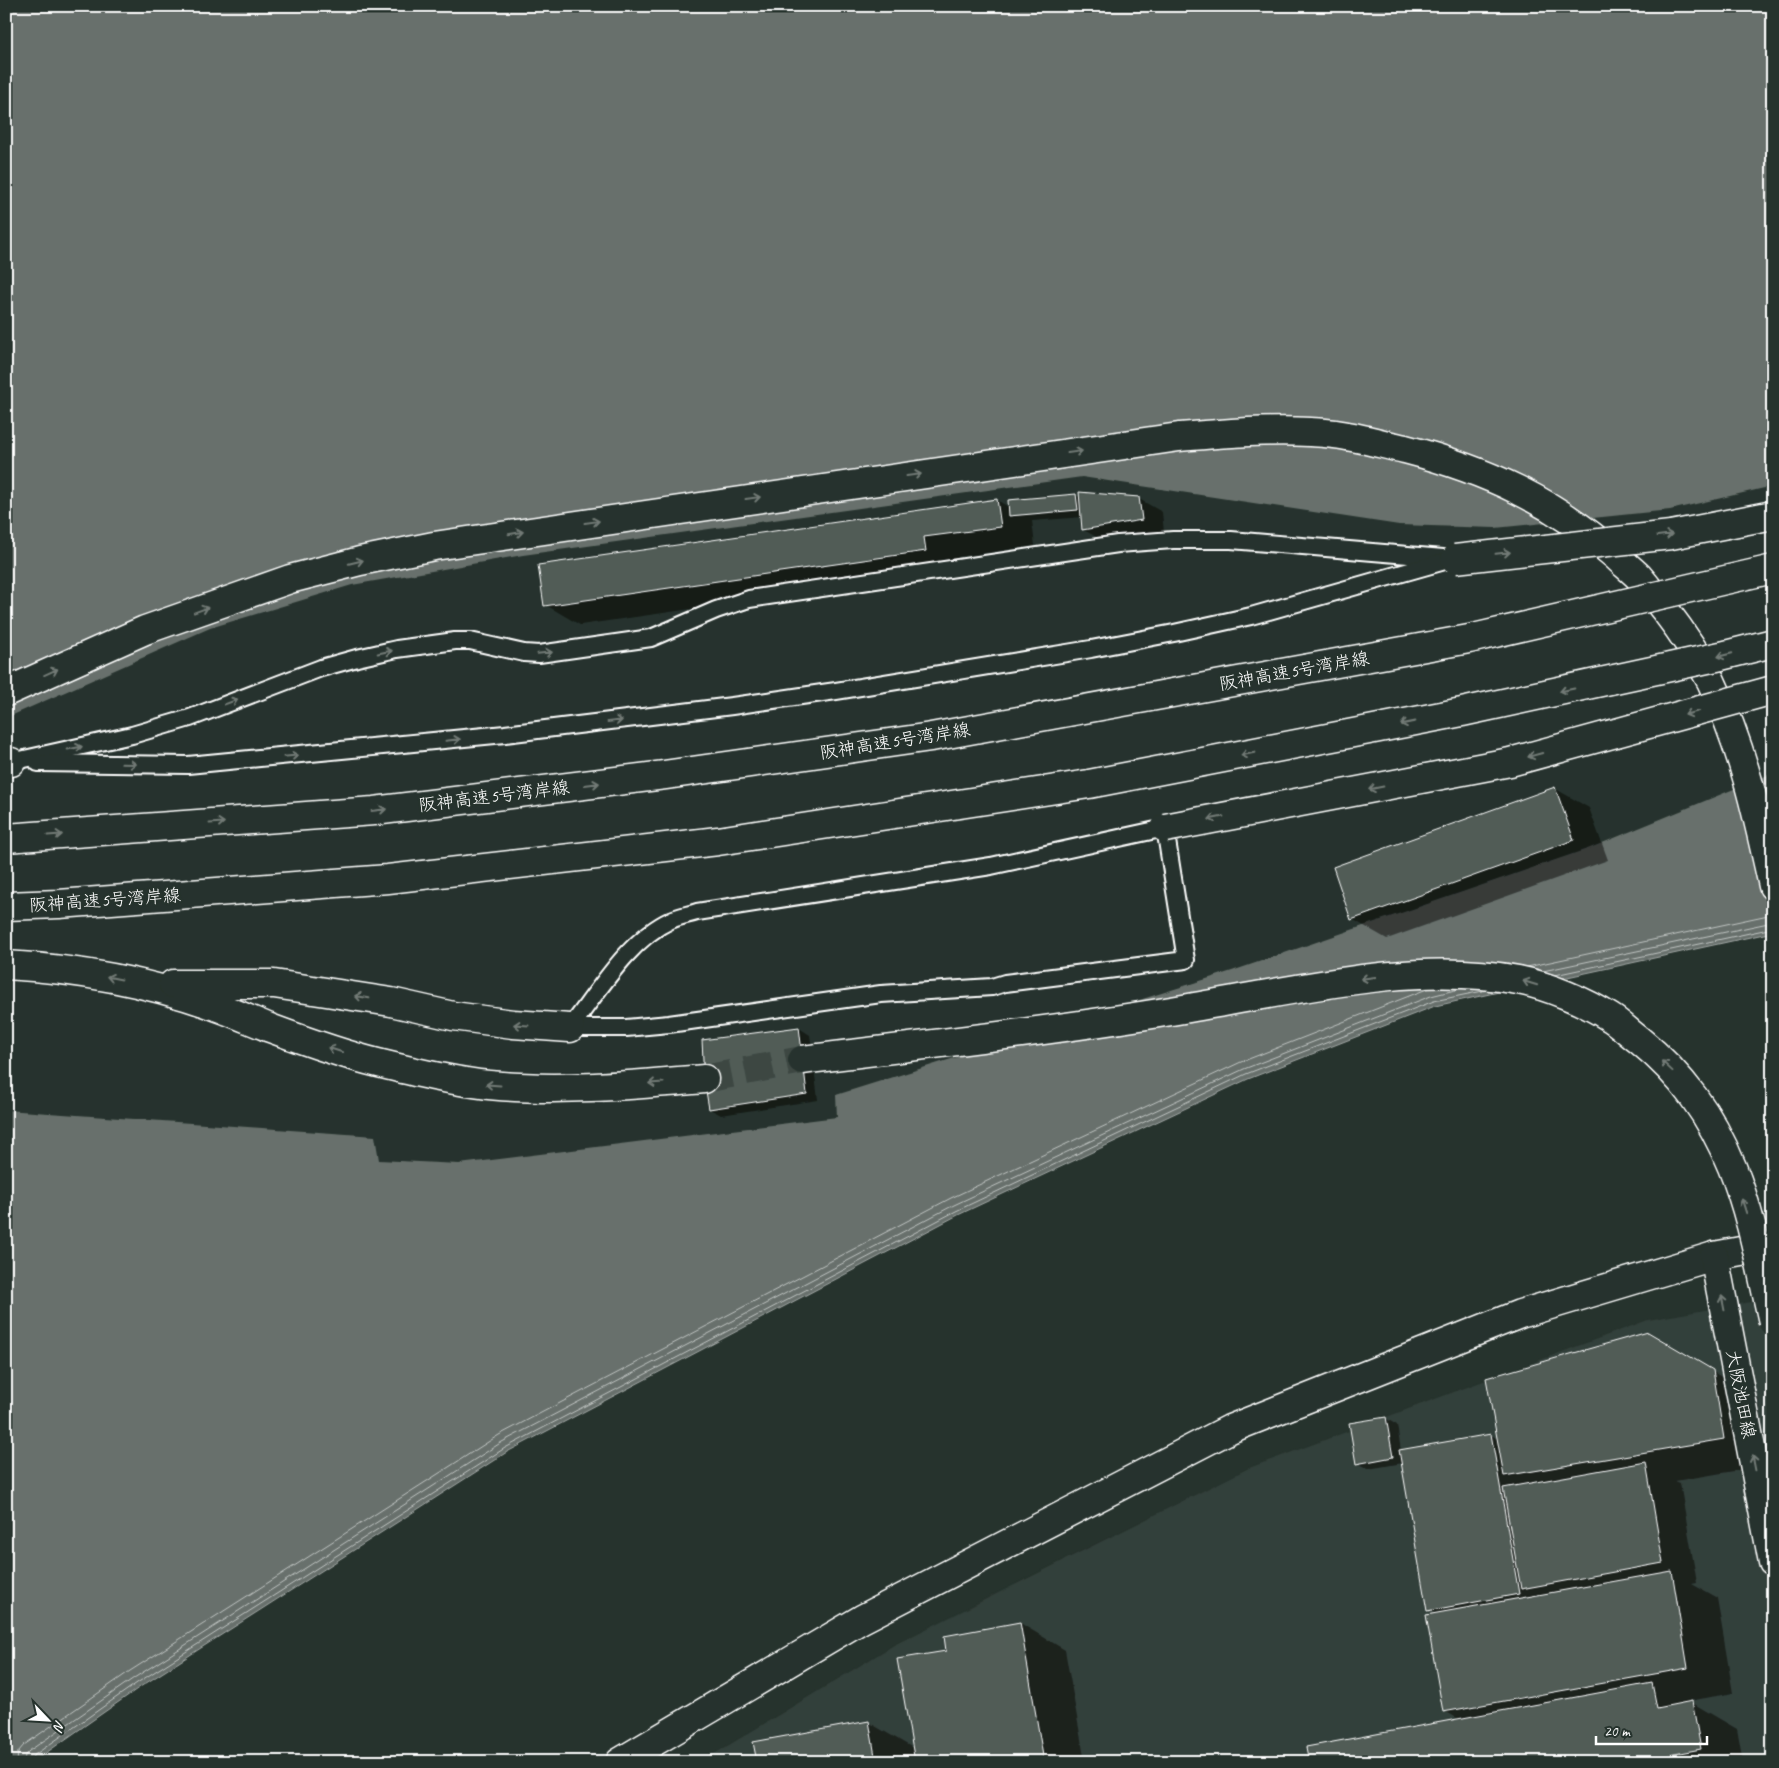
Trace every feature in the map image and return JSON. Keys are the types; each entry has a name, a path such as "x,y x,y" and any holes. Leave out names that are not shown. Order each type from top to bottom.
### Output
{"main road":[{"path":"6,692 145,630 290,579 360,561 434,546 1179,437 1230,433 1335,434 1444,460 1499,480 1545,504 1594,537 1639,577 1680,629 1710,679 1736,738 1755,801 1773,886"},
{"path":"1455,559 1671,535 1773,515"},
{"name":"阪神高速5号湾岸線","path":"6,838 374,811 665,775 931,737 1469,639 1773,569"},
{"name":"阪神高速5号湾岸線","path":"6,906 59,904 388,879 718,841 1089,784 1462,712 1773,643"},
{"path":"1165,828 1510,762 1773,690"},
{"path":"6,966 83,972 143,983 210,1004 270,1028 375,1063 434,1077 489,1085 547,1087 608,1087 704,1079"},
{"path":"802,1060 1114,1021 1368,978 1420,974 1469,974 1519,980 1567,995 1611,1018 1648,1047 1680,1077 1707,1116 1732,1167 1750,1224 1773,1322"},
{"path":"143,983 274,984 391,1002 453,1016 513,1024 570,1028"},
{"path":"620,1762 862,1619 1230,1429 1520,1314 1714,1256 1773,1245"},
{"name":"大阪池田線","path":"1714,1256 1773,1562"}],"lane":[{"path":"8,762 132,736 190,718 321,668 397,649 455,641 470,641 524,653 539,654 651,638 749,598 1098,547 1173,540 1231,540 1455,559"},
{"path":"8,762 188,766 506,734 732,706 1082,651 1174,633 1251,616 1455,559"},
{"path":"1165,828 1186,960 1005,983 992,987 880,994 670,1024 626,1028 570,1028 630,950 649,933 671,920 697,912 991,866 1165,828"}],"shaded area":[{"path":"1773,1298 1773,1762 701,1762 894,1645 1249,1468 1648,1320"}],"water":[{"path":"6,6 1773,6 1773,932 1435,1006 1248,1079 958,1215 507,1452 140,1687 33,1762 6,1762"}],"pier":[{"path":"1082,477 1399,525 1495,528 1670,510 1773,486 1773,773 1590,848 1232,971 836,1095 837,1117 459,1164 379,1160 375,1136 6,1110 6,718 210,628 352,585 523,555"}],"building":[{"path":"1079,492 1139,497 1142,520 1082,530"},
{"path":"1076,494 1078,510 1009,516 1008,500"},
{"path":"997,499 1001,527 924,537 926,551 544,606 538,565"},
{"path":"1555,787 1574,840 1351,920 1333,867"},
{"path":"799,1027 807,1094 709,1109 704,1079 702,1040"},
{"path":"1648,1332 1713,1370 1724,1439 1504,1476 1486,1378"},
{"path":"1386,1417 1393,1457 1356,1464 1349,1423"},
{"path":"1491,1434 1519,1594 1427,1611 1399,1450"},
{"path":"1646,1462 1663,1563 1521,1589 1503,1488"},
{"path":"1672,1571 1688,1668 1443,1712 1426,1615"},
{"path":"1020,1622 1044,1762 915,1762 897,1659 946,1651 944,1636"},
{"path":"1652,1683 1657,1708 1692,1701 1701,1749 1632,1762 1309,1762 1306,1747"},
{"path":"869,1721 876,1762 757,1762 753,1742"}],"tunnel":[{"path":"704,1079 802,1060"}]}
